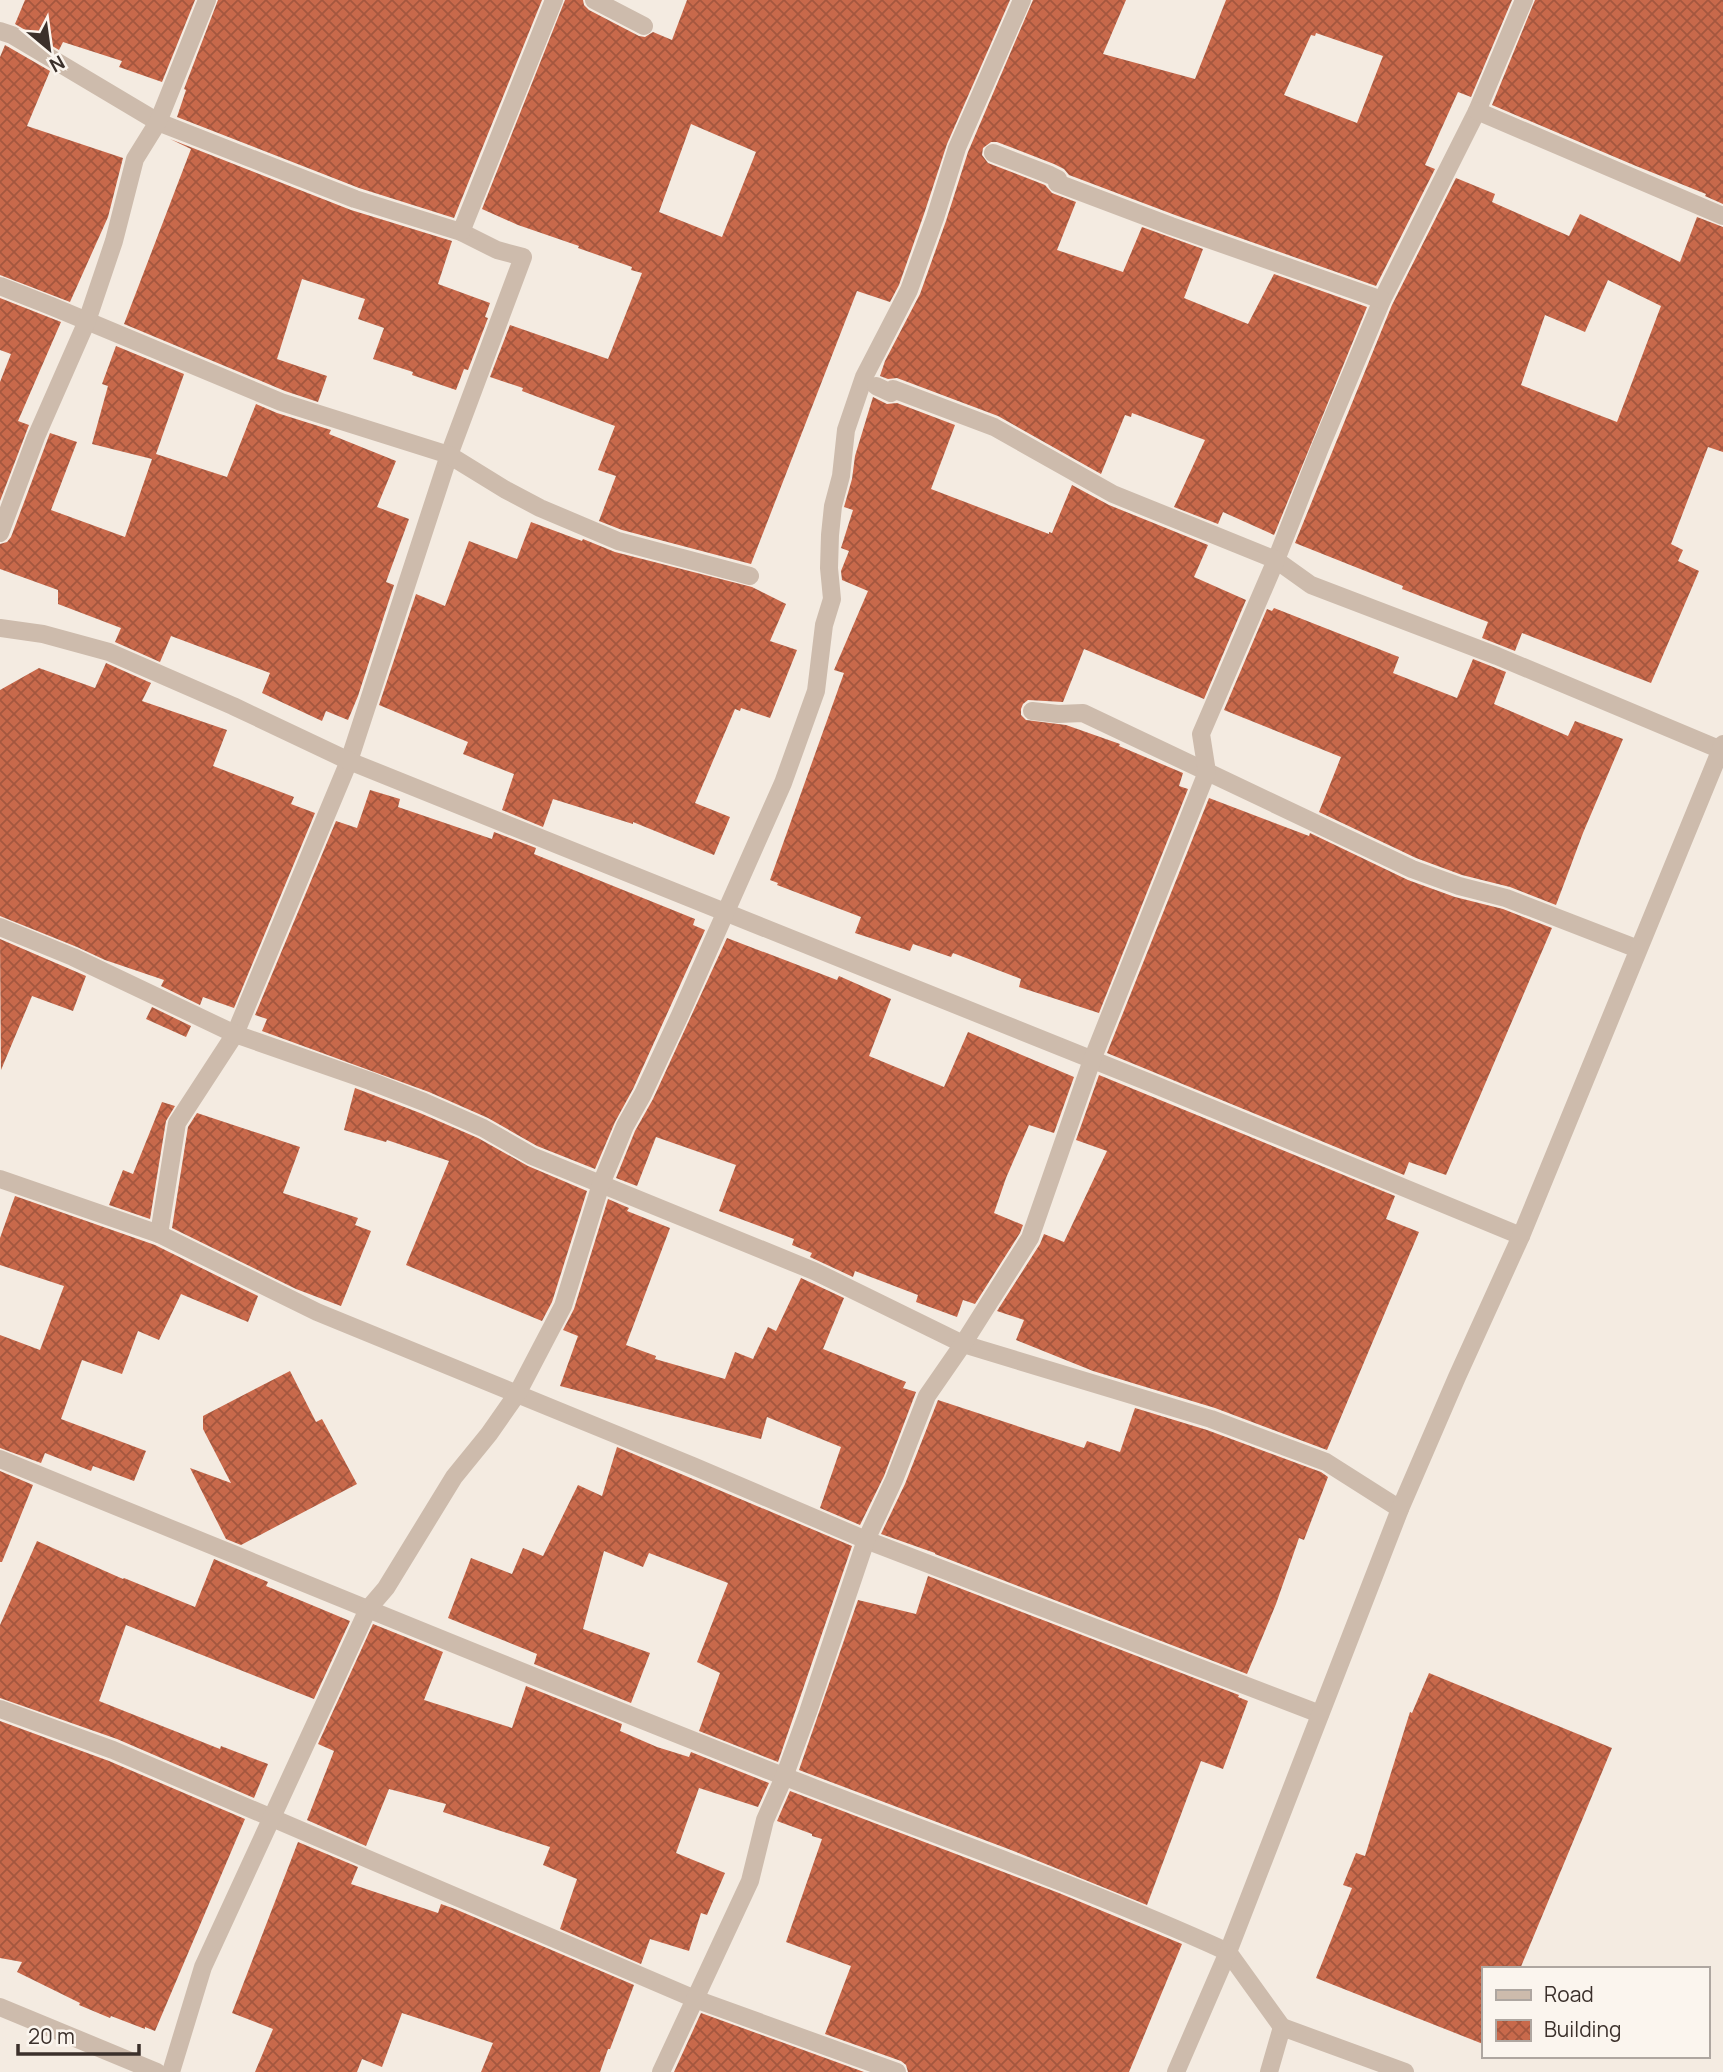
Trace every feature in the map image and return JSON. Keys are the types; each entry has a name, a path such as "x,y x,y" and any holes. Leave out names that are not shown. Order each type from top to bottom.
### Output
{"street":[{"path":"0,533 36,437 87,321 114,241 135,159 158,122 207,0"},
{"path":"461,232 554,0"},
{"path":"594,0 645,26"},
{"path":"171,2072 203,1967 368,1609 386,1588 454,1477 517,1394 563,1306 601,1184 625,1126 643,1094 783,783 816,691 824,625 832,599 830,535 846,430 864,377 909,290 957,148 1022,0"},
{"path":"662,2072 750,1881 765,1820 784,1777 866,1539 894,1480 927,1396 1030,1238 1093,1060 1207,772 1200,734 1276,560 1382,300 1477,111 1524,0"},
{"path":"0,31 12,35 158,122 355,199 461,232 497,250 523,257 449,455 349,761 235,1034 177,1123 159,1234"},
{"path":"1477,111 1723,216"},
{"path":"993,153 1050,175 1058,179 1056,183 1382,300"},
{"path":"0,286 281,402 449,455 540,508 618,541 750,576"},
{"path":"876,386 891,393 893,388 994,428 1113,494 1276,560 1311,585 1497,656 1722,747 1521,1236 1400,1510 1228,1952 1176,2072"},
{"path":"0,628 43,634 109,652 233,706 349,761 1093,1060 1521,1236"},
{"path":"1032,710 1058,714 1083,713 1412,869 1506,898 1638,949"},
{"path":"0,927 73,957 235,1034 424,1102 482,1128 532,1156 814,1271 963,1344 1211,1419 1326,1462 1400,1510"},
{"path":"0,1179 159,1234 317,1312 866,1539 1320,1714"},
{"path":"0,1459 784,1777 1152,1917 1228,1952 1282,2027 1405,2072"},
{"path":"0,1709 113,1750 695,1999 897,2072"},
{"path":"0,2007 157,2072"},
{"path":"1269,2072 1282,2027"}],"building":[{"path":"25,0 195,0 162,82 119,67 122,61 63,42 59,50 15,24"},
{"path":"218,0 542,0 454,218 359,188 177,117 186,90 184,89"},
{"path":"565,0 583,0 589,10 639,36 645,37 653,32 672,40 687,0 1010,0 947,144 899,285 890,302 857,291 751,564 622,530 599,521 616,476 598,470 615,426 490,377 510,325 608,359 642,273 482,209","holes":["691,124 756,152 722,237 659,212"]},
{"path":"1033,0 1126,0 1103,54 1195,79 1226,0 1512,0 1471,97 1458,92 1425,165 1435,169 1376,286 1069,175 1054,164 997,142 991,142 983,148 982,155 988,163 1045,185 1052,193 1076,202 1057,250 1123,272 1142,227 1203,249 1184,298 1248,324 1274,274 1367,307 1274,535 1223,512 1218,524 1174,507 1205,440 1132,413 1131,417 1125,415 1101,474 998,416 897,378 880,376 920,294 968,152","holes":["1316,33 1383,56 1357,123 1284,95 1311,35 1315,36"]},
{"path":"1535,0 1723,0 1723,204 1705,196 1706,194 1492,105"},
{"path":"5,45 50,71 27,126 123,158 108,217 70,302 0,275 0,57"},
{"path":"170,139 351,210 452,241 438,284 490,303 485,317 488,318 468,370 464,369 456,390 373,359 384,328 358,319 365,299 302,279 277,359 327,376 318,402 285,391 124,324 191,149"},
{"path":"1456,178 1495,194 1492,202 1569,236 1580,214 1680,262 1697,217 1723,227 1723,452 1708,447 1671,544 1683,550 1678,561 1699,571 1651,683 1522,633 1515,651 1482,638 1488,622 1295,543 1392,305","holes":["1608,280 1661,306 1617,422 1521,385 1545,315 1585,332"]},
{"path":"0,298 61,322 18,421 29,425 0,501 0,382 11,354 0,350"},
{"path":"116,346 184,374 156,454 227,477 256,404 331,430 329,434 396,461 377,507 409,519 386,582 394,585 348,720 326,711 322,721 262,693 270,673 171,636 160,662 115,642 121,628 58,604 58,590 0,569 0,544 11,537 50,433 77,442 51,510 125,537 152,459 92,444 108,386 102,384"},
{"path":"873,397 887,404 897,403 955,425 931,489 1049,534 1052,533 1072,485 1109,505 1208,545 1194,577 1246,600 1204,699 1084,649 1063,702 1028,700 1021,709 1021,715 1026,720 1066,725 1120,744 1119,746 1183,773 1179,786 1188,789 1099,1013 1019,987 1021,979 953,953 951,957 913,944 910,951 855,933 861,917 770,880 844,673 834,670 868,591 842,580 841,571 849,551 841,548 853,510 844,507 855,456"},
{"path":"531,522 615,552 752,587 786,604 770,641 797,650 770,718 741,708 740,711 735,709 695,803 730,817 714,855 633,822 553,799 543,827 502,810 514,774 463,754 468,742 379,705 416,594 445,606 469,541 517,559"},
{"path":"1274,608 1399,657 1393,673 1457,698 1473,659 1506,672 1494,704 1568,736 1575,721 1623,739 1556,905 1510,887 1462,875 1416,858 1319,812 1341,757 1224,710 1267,609 1272,611"},
{"path":"106,663 151,683 142,701 227,730 213,766 294,797 291,804 315,813 234,1008 203,997 200,1005 161,986 164,980 105,960 0,916 0,690 39,668 95,688"},
{"path":"370,790 400,799 398,807 492,839 494,832 536,848 534,854 695,919 693,925 705,930 595,1169 537,1146 488,1118 429,1092 262,1031 267,1019 255,1015 336,821 357,828"},
{"path":"1209,798 1309,836 1310,833 1408,880 1455,897 1503,909 1552,928 1446,1175 1409,1162 1404,1175 1107,1053"},
{"path":"727,938 837,980 839,976 891,999 869,1056 944,1087 968,1032 1074,1077 1054,1133 1029,1125 1006,1178 994,1213 1023,1225 1020,1233 975,1304 963,1300 957,1317 916,1302 918,1295 855,1271 853,1277 810,1257 812,1253 792,1245 794,1239 719,1211 736,1165 656,1137 637,1186 616,1178 635,1131 653,1099"},
{"path":"0,939 86,976 73,1011 32,996 1,1070"},
{"path":"152,1007 191,1026 186,1037 146,1019"},
{"path":"1099,1075 1395,1196 1386,1219 1419,1232 1327,1450 1215,1408 1093,1371 1016,1340 1024,1320 997,1311 1044,1234 1064,1242 1107,1151 1076,1140"},
{"path":"355,1088 478,1138 528,1166 587,1191 552,1302 542,1321 406,1265 449,1161 387,1140 386,1142 344,1130"},
{"path":"162,1102 175,1106 166,1121 150,1219 109,1205 123,1170 133,1174"},
{"path":"197,1113 300,1147 283,1193 358,1218 355,1225 371,1231 341,1306 296,1289 172,1228 188,1127"},
{"path":"15,1196 155,1245 258,1296 248,1322 181,1294 159,1340 138,1331 122,1374 82,1360 61,1419 146,1451 134,1481 93,1466 91,1471 45,1453 41,1463 0,1448 0,1335 40,1350 64,1286 0,1265 0,1238"},
{"path":"608,1199 629,1208 627,1211 670,1228 626,1345 656,1356 655,1359 725,1379 735,1352 753,1359 768,1327 776,1331 801,1278 844,1298 823,1349 906,1382 903,1388 916,1392 884,1476 860,1525 820,1508 841,1447 767,1417 761,1439 560,1386 578,1336 563,1330 574,1309"},
{"path":"290,1371 316,1422 322,1419 357,1484 241,1545 226,1539 190,1468 231,1483 203,1429 203,1416"},
{"path":"938,1400 1084,1448 1087,1441 1120,1452 1135,1408 1207,1430 1321,1472 1328,1477 1304,1540 1299,1538 1247,1674 881,1534 905,1484"},
{"path":"617,1447 852,1546 778,1762 699,1731 720,1673 697,1662 728,1583 649,1553 643,1567 604,1551 583,1629 650,1653 631,1703 534,1664 537,1654 448,1618 471,1558 512,1574 523,1548 543,1556 578,1485 602,1496"},
{"path":"0,1471 33,1485 2,1562 0,1562"},
{"path":"37,1541 195,1607 214,1559 268,1582 266,1586 350,1621 314,1699 126,1625 99,1701 220,1749 221,1746 268,1764 254,1798 117,1739 0,1698 0,1625"},
{"path":"928,1576 1239,1695 1238,1697 1248,1701 1223,1769 1201,1761 1147,1905 799,1770 858,1600 916,1614"},
{"path":"373,1624 443,1652 424,1700 512,1728 526,1686 622,1724 620,1731 657,1747 689,1757 691,1752 769,1783 758,1807 699,1788 676,1853 725,1873 707,1915 701,1913 689,1951 650,1939 641,1964 560,1929 577,1879 543,1865 550,1847 443,1812 446,1804 389,1789 366,1846 307,1820 334,1751 318,1744"},
{"path":"1429,1673 1612,1748 1521,1967 1482,1967 1482,2044 1316,1978 1352,1888 1343,1885 1356,1853 1365,1856 1410,1712 1412,1713"},
{"path":"0,1721 109,1761 245,1819 155,2031 111,2016 110,2018 79,2005 80,2003 17,1972 22,1962 0,1958"},
{"path":"790,1791 1059,1893 1182,1944 1129,2072 908,2072 901,2061 825,2034 851,1966 786,1942 822,1839 777,1821"},
{"path":"298,1842 358,1867 351,1884 438,1913 441,1904 634,1985 600,2072 481,2072 493,2043 402,2013 382,2067 362,2059 357,2072 255,2072 273,2029 232,2013"},
{"path":"701,2013 864,2072 674,2072"}]}
